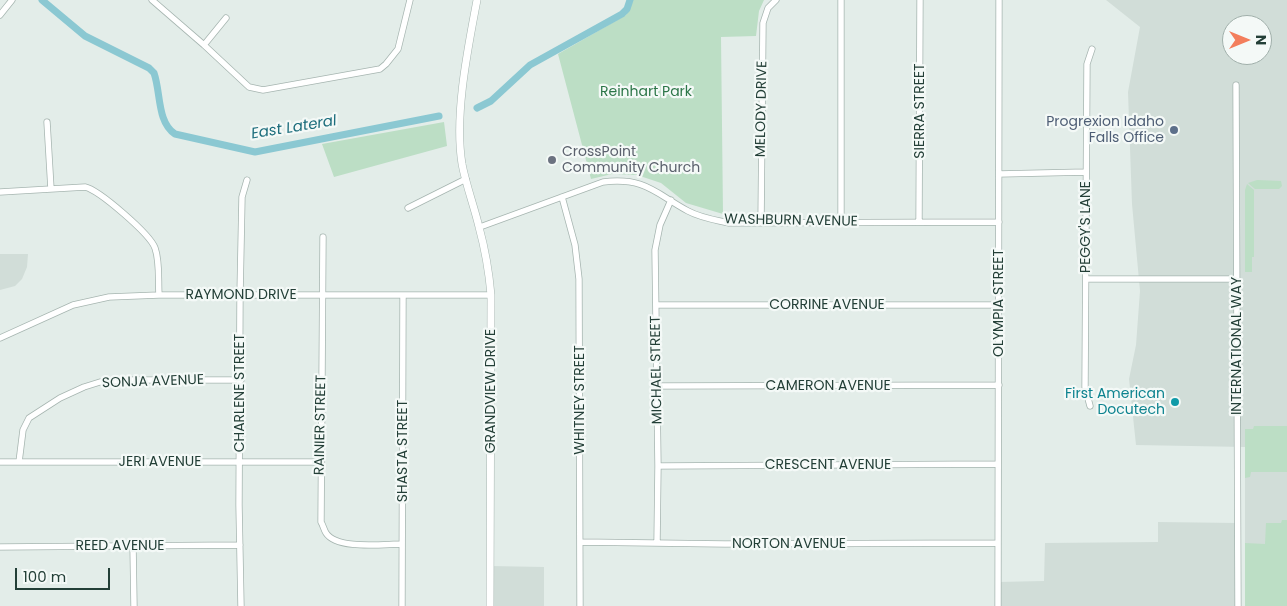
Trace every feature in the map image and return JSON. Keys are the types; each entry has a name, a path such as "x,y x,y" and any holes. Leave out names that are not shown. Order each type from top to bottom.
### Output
{"street":[{"path":"0,15 12,0"},
{"path":"152,0 249,87 263,90 380,69 398,49 410,0"},
{"name":"GRANDVIEW DRIVE","path":"477,0 468,50 460,130 462,163 480,227 489,270 491,295 490,606"},
{"name":"MELODY DRIVE","path":"761,222 764,23 768,8 776,0"},
{"path":"841,0 842,222"},
{"name":"SIERRA STREET","path":"919,222 920,0"},
{"name":"OLYMPIA STREET","path":"998,606 999,0"},
{"path":"204,45 226,18"},
{"name":"PEGGY'S LANE","path":"1090,406 1085,388 1086,172 1087,64 1092,50"},
{"name":"INTERNATIONAL WAY","path":"1236,86 1238,606"},
{"path":"47,122 51,189"},
{"path":"999,174 1086,172"},
{"path":"408,208 466,179"},
{"name":"CHARLENE STREET","path":"241,606 240,295 242,197 247,180"},
{"name":"WASHBURN AVENUE","path":"480,227 603,182 626,181 652,188 690,212 729,223 999,222"},
{"path":"0,192 85,187 103,196 151,240 157,256 159,295"},
{"name":"WHITNEY STREET","path":"562,197 575,245 579,279 580,606"},
{"name":"MICHAEL STREET","path":"657,543 656,239 671,200"},
{"name":"RAINIER STREET","path":"323,237 321,522 326,534 346,544 402,544"},
{"path":"1086,279 1237,279"},
{"name":"RAYMOND DRIVE","path":"0,338 73,305 109,297 323,294 403,296 491,295"},
{"name":"SHASTA STREET","path":"402,606 403,296"},
{"name":"CORRINE AVENUE","path":"656,305 998,304"},
{"name":"SONJA AVENUE","path":"19,462 23,430 29,418 60,398 84,387 100,382 132,380 241,380"},
{"name":"CAMERON AVENUE","path":"657,386 999,385"},
{"name":"JERI AVENUE","path":"0,462 321,462"},
{"name":"CRESCENT AVENUE","path":"658,466 998,464"},
{"name":"NORTON AVENUE","path":"580,542 725,544 998,543"},
{"name":"REED AVENUE","path":"0,547 240,545"},
{"path":"134,546 134,606"}],"shaded area":[{"path":"1106,0 1287,0 1287,606 1245,606 1245,447 1136,445 1129,379 1136,345 1140,291 1132,204 1128,92 1140,27"},
{"path":"0,254 28,254 27,267 22,279 15,286 0,290"},
{"path":"1158,522 1237,523 1238,606 998,606 998,582 1044,581 1045,543 1158,542"},
{"path":"490,566 544,567 544,606 490,606"}],"green space":[{"name":"Reinhart Park","path":"633,0 764,0 759,11 756,36 721,37 723,214 686,203 661,183 637,175 612,174 591,179 558,54 626,15"},
{"path":"444,122 447,146 334,177 322,144"},
{"path":"1257,180 1281,181 1282,186 1279,189 1255,189 1248,183"},
{"path":"1247,184 1254,190 1254,257 1252,257 1252,272 1245,272 1245,190"},
{"path":"1254,426 1287,426 1287,472 1251,472 1250,477 1245,478 1245,429 1253,429"},
{"path":"1282,520 1287,520 1287,606 1245,606 1245,543 1265,544 1266,523 1281,523"}],"waterway":[{"name":"East Lateral","path":"42,0 85,36 149,68 154,73 162,115 169,129 175,134 255,152 439,116"},
{"name":"East Lateral","path":"477,108 491,101 530,65 622,14 627,9 630,0"}],"place":[{"name":"Progrexion Idaho Falls Office","path":"1174,130"},
{"name":"CrossPoint Community Church","path":"552,160"},
{"name":"First American Docutech","path":"1175,402"}]}
